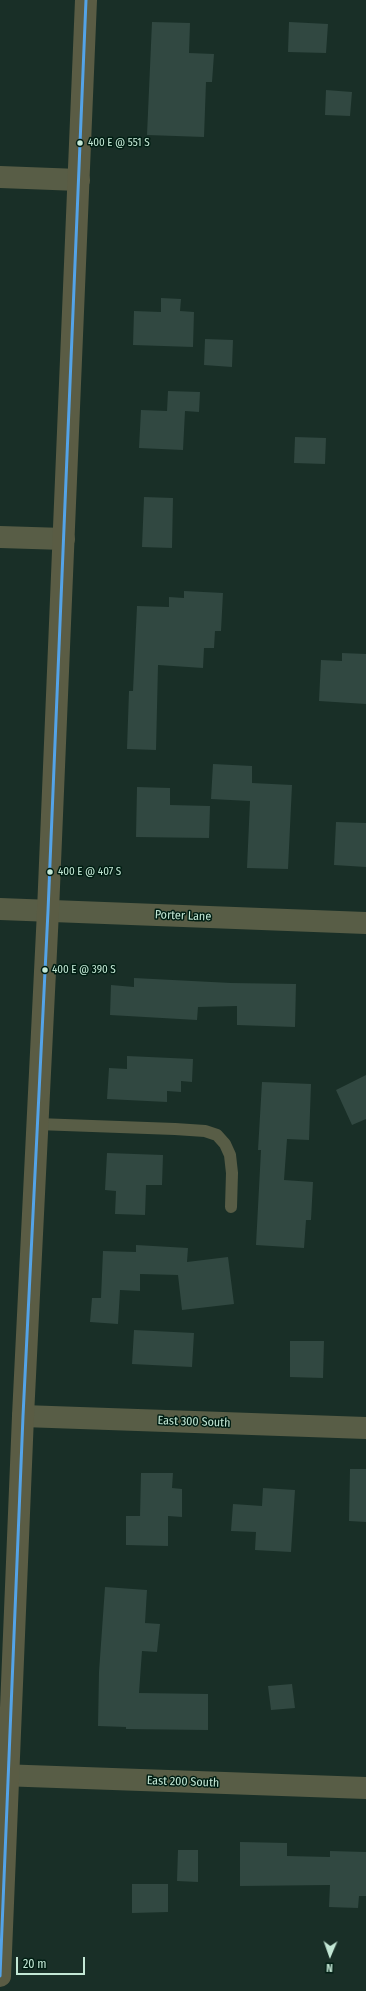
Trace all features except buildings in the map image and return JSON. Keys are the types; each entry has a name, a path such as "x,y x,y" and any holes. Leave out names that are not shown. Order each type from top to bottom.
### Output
{"street":[{"path":"0,1976 4,1775 48,911 86,0"},
{"path":"0,177 79,180"},
{"path":"0,537 64,539"},
{"name":"Porter Lane","path":"0,909 366,923"},
{"name":"East 300 South","path":"23,1416 366,1428"},
{"name":"East 200 South","path":"4,1775 366,1788"}],"lane":[{"path":"38,1124 175,1129 205,1131 217,1135 225,1144 230,1155 232,1173 231,1207"}],"transit line":[{"path":"0,1976 23,1416 48,911 86,0"}],"place":[{"name":"400 E @ 551 S","path":"80,143"},
{"name":"400 E @ 407 S","path":"50,872"},
{"name":"400 E @ 390 S","path":"45,970"}]}
